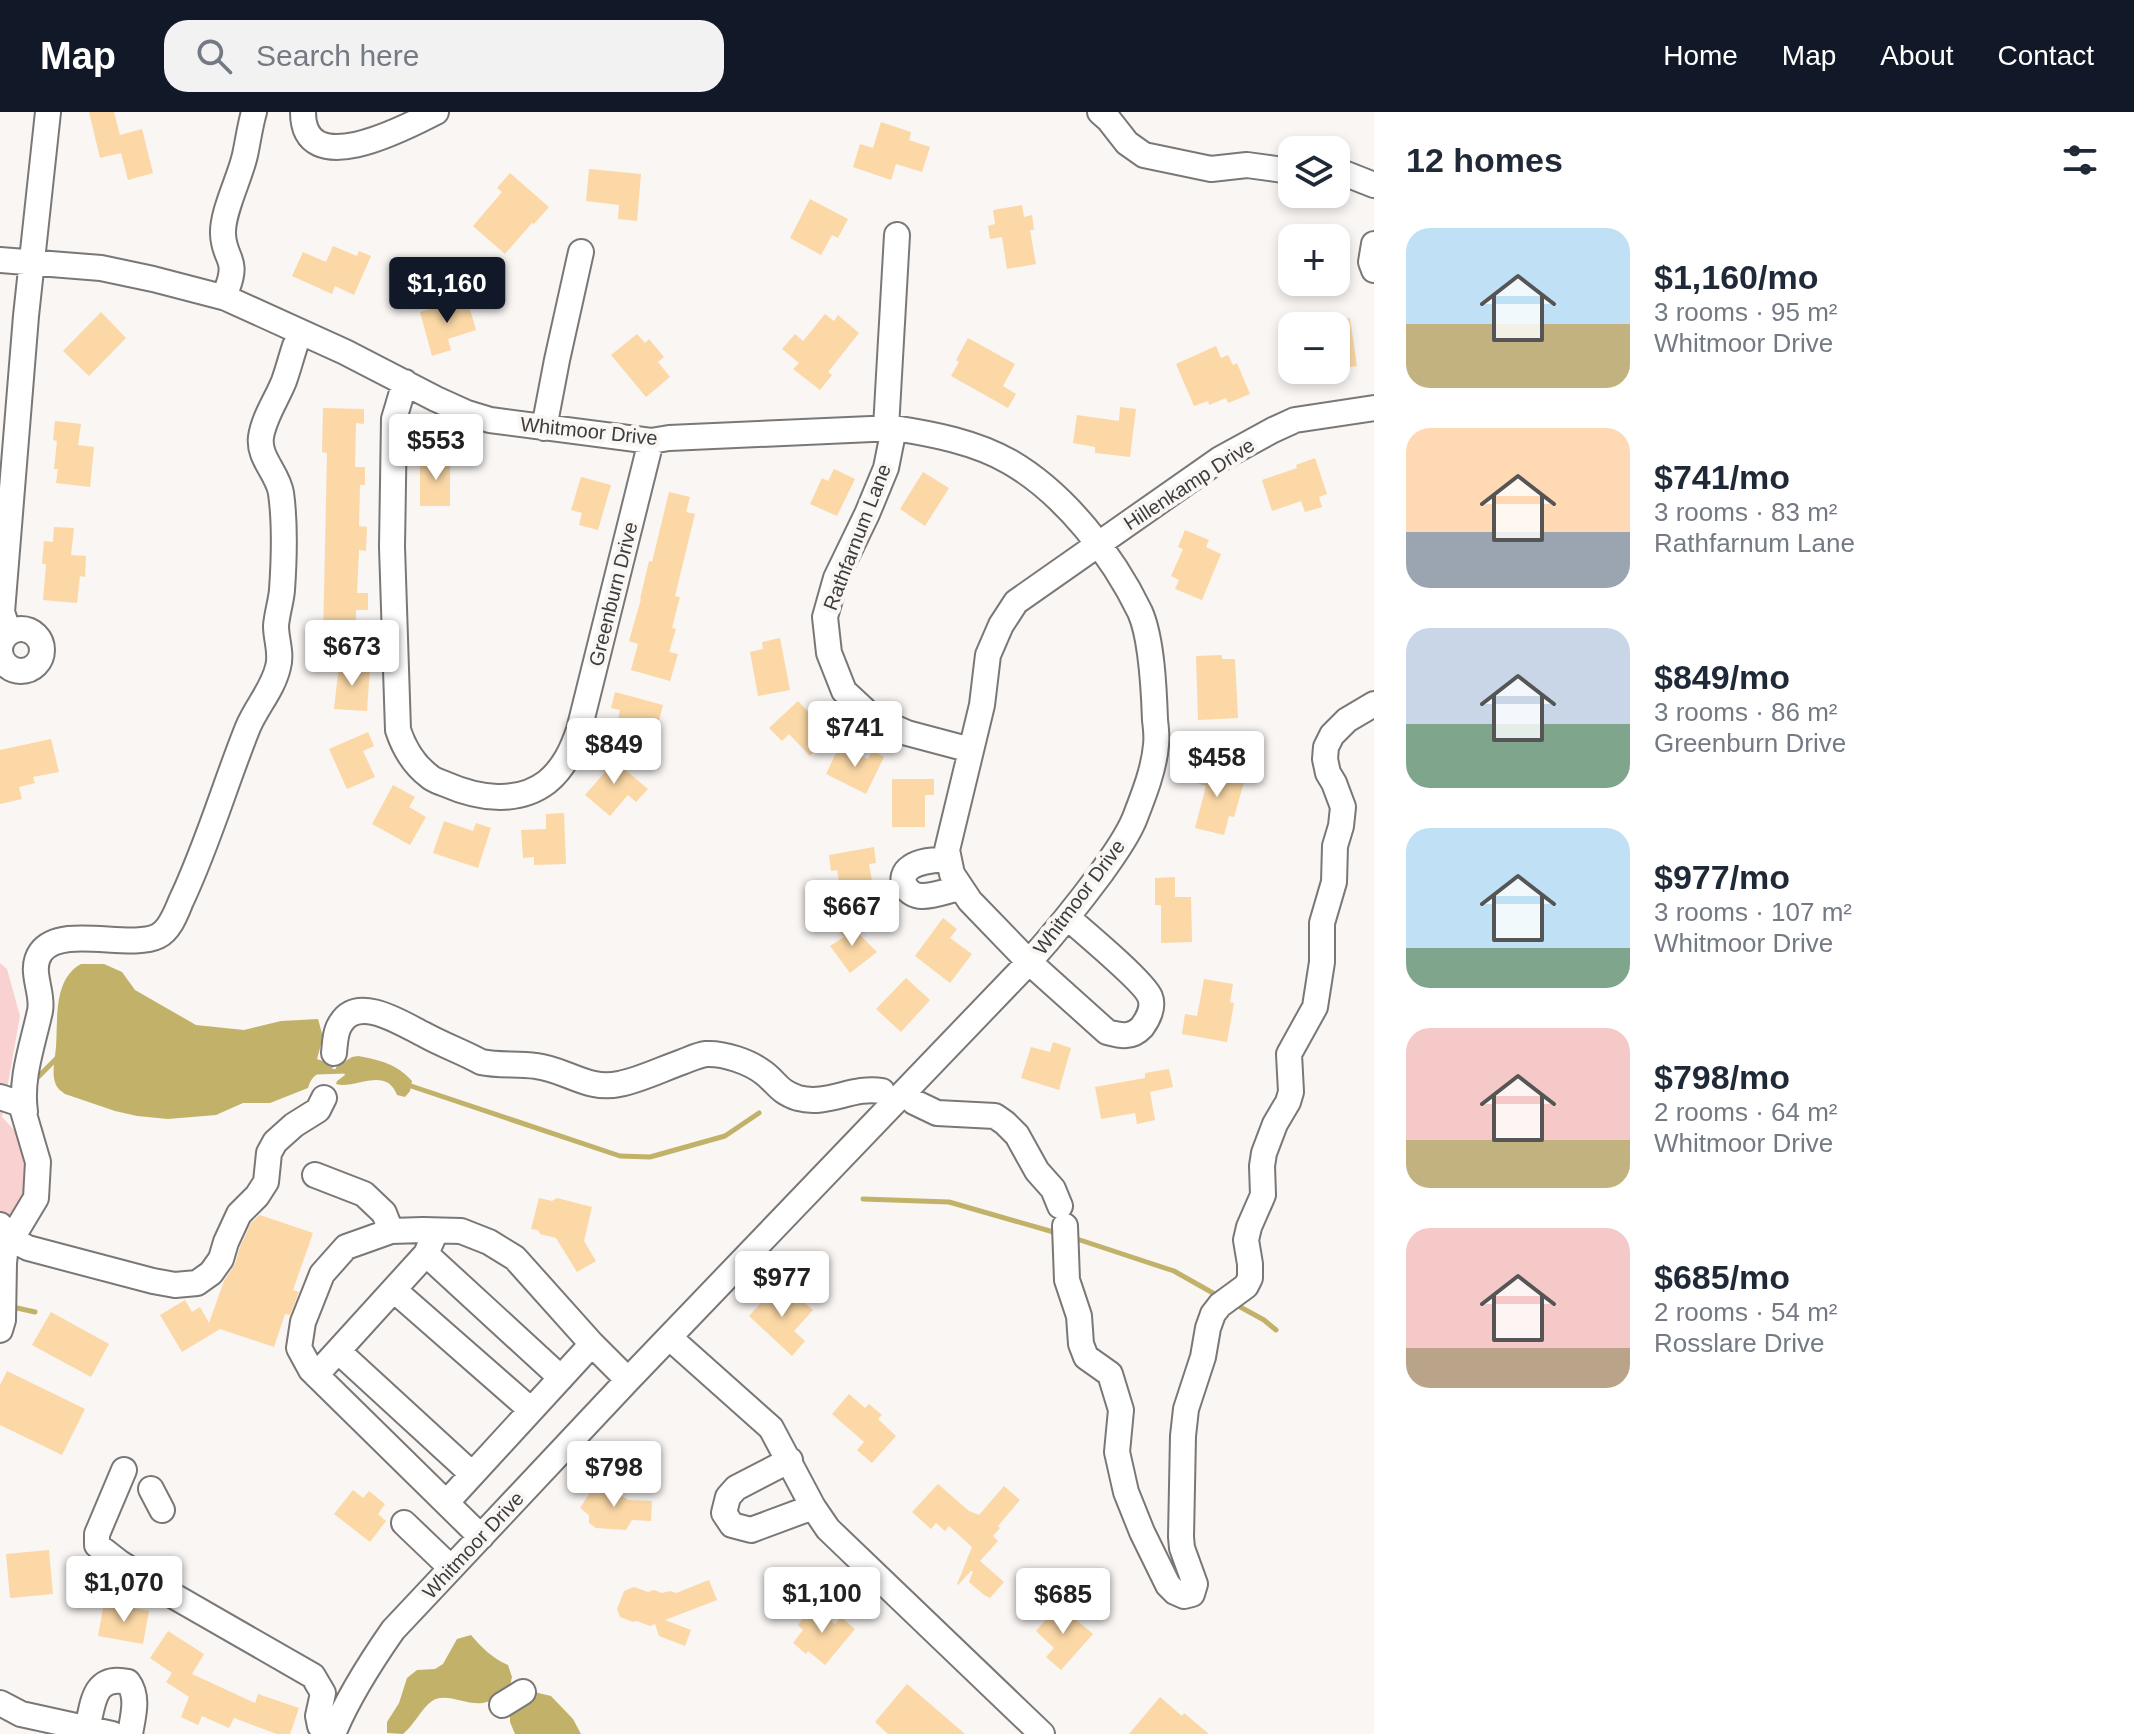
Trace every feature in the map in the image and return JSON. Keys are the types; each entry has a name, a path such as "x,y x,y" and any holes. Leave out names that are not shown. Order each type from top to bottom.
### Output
{"street":[{"path":"9,633 2,612 26,316 48,112"},
{"path":"227,289 233,271 223,236 225,218 245,156 254,112"},
{"path":"303,112 307,135 314,142 331,147 382,137 436,112"},
{"path":"1100,112 1127,143 1144,155 1211,169 1247,165 1278,169"},
{"path":"1350,176 1374,185"},
{"name":"Rathfarnum Lane","path":"897,235 886,468 836,578 825,617 829,653 844,691 873,718 907,733 971,750"},
{"path":"1374,244 1371,262 1374,270"},
{"path":"544,428 581,252"},
{"name":"Whitmoor Drive","path":"0,260 101,268 226,298 436,399 490,420 651,441 890,428 930,434 984,449 1033,477 1099,543 1141,615 1151,659 1156,745 1147,784 1133,823 1068,918 450,1567 393,1630 341,1714 326,1730"},
{"path":"26,1119 23,1100 42,996 36,976 36,964 41,952 60,941 145,939 156,937 165,930 182,900 249,726 278,668 280,655 276,626 283,564 281,490 263,454 261,437 295,346"},
{"name":"Greenburn Drive","path":"405,382 394,419 392,547 398,730 411,759 430,778 466,793 509,797 529,792 546,783 561,769 572,750 651,441"},
{"name":"Hillenkamp Drive","path":"948,859 947,850 982,705 988,655 1001,625 1016,602 1220,459 1273,430 1295,420 1374,408"},
{"path":"914,1102 937,1113 995,1116 1017,1135 1037,1171 1053,1189 1063,1216 1067,1280 1079,1316 1081,1344 1086,1357 1110,1374 1121,1410 1117,1452 1126,1492 1168,1585 1184,1596 1192,1594 1195,1584 1181,1537 1186,1409 1213,1314 1246,1286 1250,1278 1246,1240 1263,1195 1264,1153 1291,1092 1289,1054 1315,1007 1322,962 1322,923 1334,882 1335,846 1343,807 1328,773 1326,747 1332,735 1347,720 1374,704"},
{"path":"961,888 922,897 906,889 905,874 911,866 948,859 952,874 970,901 1029,962 1107,1032 1122,1036 1134,1034 1144,1025 1151,1010 1150,997 1138,982 1068,918"},
{"path":"334,1053 340,1024 348,1016 375,1012 392,1017 481,1062 554,1069 601,1087 620,1084 705,1054 721,1055 746,1063 765,1073 778,1088 793,1096 814,1101 869,1088 882,1091"},
{"path":"0,1097 21,1104 38,1162 36,1198 18,1228 4,1230"},
{"path":"4,1230 28,1248 153,1281 175,1285 197,1283 211,1273 221,1259 239,1214 266,1182 269,1153 275,1142 318,1110 324,1098"},
{"path":"315,1175 364,1194 384,1213 391,1231"},
{"path":"0,1330 3,1320 4,1230"},
{"path":"481,1537 311,1370 299,1348 303,1322 322,1274 346,1247 391,1231 461,1231 489,1242 515,1258 628,1380"},
{"path":"316,1375 426,1254 436,1231"},
{"path":"426,1254 561,1378"},
{"path":"394,1290 531,1410"},
{"path":"670,1338 771,1428 828,1529 1042,1734"},
{"path":"447,1502 592,1344"},
{"path":"338,1351 472,1474"},
{"path":"790,1460 736,1488 728,1497 724,1513 732,1525 751,1530 813,1507"},
{"path":"124,1470 97,1534 97,1545 165,1591 313,1676 323,1693 318,1716 326,1730"},
{"path":"404,1523 450,1567"},
{"path":"87,1730 98,1689 108,1681 118,1679 128,1682 133,1689 135,1702 130,1734"},
{"path":"502,1705 523,1692"},
{"path":"0,1703 21,1714 112,1734"}],"shaded area":[{"path":"0,963 7,969 20,1016 2,1117 16,1132 32,1166 32,1197 0,1265"},
{"path":"81,964 104,964 122,972 135,990 196,1025 244,1030 281,1021 318,1019 323,1037 317,1059 334,1065 332,1069 317,1074 308,1088 270,1103 243,1103 216,1115 168,1119 137,1116 65,1094 56,1085 54,1076 57,1013 61,990 72,971"},
{"path":"358,1056 381,1061 400,1070 412,1081 410,1091 405,1097 397,1095 392,1086 378,1080 336,1084 345,1075 336,1067"},
{"path":"471,1635 488,1652 508,1665 512,1677 509,1690 493,1700 480,1703 438,1698 428,1704 403,1734 387,1733 387,1722 399,1703 407,1678 417,1670 435,1669 443,1664 457,1639"},
{"path":"530,1691 551,1696 573,1719 581,1734 515,1734 510,1711"}],"building":[{"path":"89,112 114,112 120,135 142,129 153,173 128,180 121,153 100,158"},
{"path":"881,122 911,132 909,140 930,147 922,172 896,164 891,180 853,167 860,144 873,148"},
{"path":"589,169 641,174 637,221 618,219 619,205 586,201"},
{"path":"510,173 549,207 505,254 473,226 502,192 497,188"},
{"path":"810,199 848,219 838,238 832,235 821,255 790,238"},
{"path":"1022,205 1024,217 1032,215 1034,230 1030,230 1036,264 1007,269 1002,237 990,239 988,226 995,224 993,210"},
{"path":"333,246 357,256 359,251 371,256 354,295 335,286 332,294 292,276 303,252 326,262"},
{"path":"467,299 476,330 448,339 451,350 432,356 420,312"},
{"path":"101,312 126,338 89,376 63,351"},
{"path":"825,314 834,321 838,315 859,333 828,372 832,375 820,390 793,369 799,363 782,349 795,334 803,341"},
{"path":"1350,318 1357,366 1350,367"},
{"path":"637,334 645,343 649,339 664,357 658,362 670,377 646,397 611,355"},
{"path":"968,338 1015,364 1003,386 1016,394 1008,408 951,376"},
{"path":"1216,346 1221,358 1228,355 1233,365 1237,363 1250,394 1228,403 1226,398 1209,405 1208,401 1194,406 1176,364"},
{"path":"1120,407 1136,409 1130,457 1095,453 1095,447 1073,443 1077,415 1119,421"},
{"path":"323,408 364,409 364,424 356,423 355,467 365,467 365,485 360,485 359,526 367,527 366,551 359,550 357,593 368,593 368,610 356,610 356,640 323,639 327,453 322,452"},
{"path":"55,421 81,424 78,445 94,447 90,487 56,483"},
{"path":"437,455 450,456 450,506 420,506 420,462 436,462"},
{"path":"1315,458 1327,494 1319,497 1322,507 1305,512 1301,501 1272,511 1262,480"},
{"path":"834,469 855,479 837,516 810,504 822,478 828,481"},
{"path":"923,472 949,488 925,526 900,509"},
{"path":"581,477 611,485 598,530 579,525 582,513 571,510"},
{"path":"669,492 690,497 686,512 695,514 675,596 680,597 669,652 678,654 670,681 631,670 638,644 629,641"},
{"path":"54,527 74,528 71,555 86,556 85,577 80,576 77,603 43,600 44,541 53,542"},
{"path":"1185,530 1209,540 1206,547 1221,554 1202,600 1175,589 1179,580 1171,576 1183,549 1178,547"},
{"path":"780,638 790,690 758,696 750,652 763,649 762,642"},
{"path":"1222,655 1222,659 1235,659 1238,718 1198,720 1196,656"},
{"path":"339,664 370,666 367,711 334,709"},
{"path":"615,692 663,705 656,732 649,730 645,746 614,738 620,710 611,708"},
{"path":"798,701 831,736 810,756 789,734 782,741 769,728"},
{"path":"368,732 374,746 363,751 375,777 347,789 329,749"},
{"path":"51,739 59,772 33,777 35,783 19,787 22,799 0,804 0,750"},
{"path":"840,745 868,759 872,750 884,757 866,794 826,774"},
{"path":"605,753 648,789 636,802 628,795 610,816 585,795 605,772 595,764"},
{"path":"1194,765 1245,779 1234,817 1229,816 1224,835 1195,828 1206,786 1190,781"},
{"path":"892,779 934,779 934,795 925,795 925,827 892,827"},
{"path":"393,785 415,797 409,807 426,817 410,845 372,824"},
{"path":"564,813 566,864 534,865 534,857 523,858 521,830 546,829 546,814"},
{"path":"444,821 473,831 476,823 491,828 478,868 433,853"},
{"path":"874,847 876,863 869,864 874,892 842,898 837,870 831,871 829,855"},
{"path":"1175,877 1175,897 1191,897 1192,942 1161,943 1161,905 1155,905 1155,878"},
{"path":"943,918 957,929 950,938 972,954 950,983 915,956"},
{"path":"845,920 877,952 850,973 830,946 844,937 836,927"},
{"path":"906,978 930,1000 901,1032 876,1009"},
{"path":"1204,979 1233,984 1230,1002 1234,1003 1227,1042 1182,1034 1185,1014 1197,1016"},
{"path":"1053,1042 1071,1048 1059,1090 1021,1078 1031,1047 1050,1052"},
{"path":"1169,1069 1173,1087 1150,1092 1155,1120 1137,1124 1135,1113 1101,1119 1095,1087 1145,1078 1145,1073"},
{"path":"539,1198 552,1201 557,1198 592,1207 584,1241 596,1261 577,1272 556,1238 531,1229"},
{"path":"260,1215 313,1233 293,1290 299,1292 290,1315 285,1314 274,1347 220,1329 182,1352 160,1315 185,1300 192,1312 200,1307 209,1323 224,1281 235,1264 251,1223"},
{"path":"776,1286 796,1304 800,1299 813,1310 794,1331 805,1341 792,1356 749,1316"},
{"path":"51,1312 109,1344 91,1377 32,1345"},
{"path":"7,1371 85,1409 62,1455 0,1425 0,1385"},
{"path":"849,1394 865,1408 869,1404 882,1415 878,1419 896,1436 872,1463 857,1450 864,1442 832,1414"},
{"path":"598,1480 628,1500 652,1501 651,1521 632,1520 626,1530 596,1528 589,1523 589,1515 580,1508"},
{"path":"938,1484 969,1511 979,1515 1004,1486 1020,1500 998,1526 1000,1528 993,1536 998,1541 980,1561 1004,1582 990,1598 969,1582 973,1571 957,1584 972,1547 949,1526 945,1531 936,1523 931,1529 912,1512"},
{"path":"353,1490 363,1498 369,1491 385,1504 378,1514 386,1521 370,1542 334,1514"},
{"path":"49,1550 53,1594 10,1598 6,1554"},
{"path":"709,1580 717,1600 665,1620 691,1630 685,1646 659,1636 655,1624 650,1626 620,1617 617,1609 624,1591 634,1587 648,1592 676,1593"},
{"path":"104,1603 149,1611 143,1644 98,1636"},
{"path":"1059,1605 1093,1634 1061,1670 1046,1657 1054,1648 1036,1631"},
{"path":"813,1606 835,1624 841,1617 855,1629 825,1665 793,1643 803,1630 798,1625"},
{"path":"168,1631 204,1654 192,1674 255,1703 258,1694 299,1708 290,1734 277,1734 234,1718 229,1728 202,1716 198,1725 181,1717 189,1697 166,1682 172,1673 150,1658"},
{"path":"907,1684 965,1734 888,1734 875,1722"},
{"path":"1160,1697 1182,1716 1184,1713 1209,1734 1129,1734"}],"waterway":[{"path":"34,1081 58,1057"},
{"path":"316,1072 346,1071"},
{"path":"405,1084 620,1156 650,1157 725,1136 759,1113"},
{"path":"863,1199 949,1202 1057,1233"},
{"path":"1074,1238 1174,1271 1220,1297"},
{"path":"1233,1303 1276,1330"},
{"path":"8,1306 35,1312"}]}
